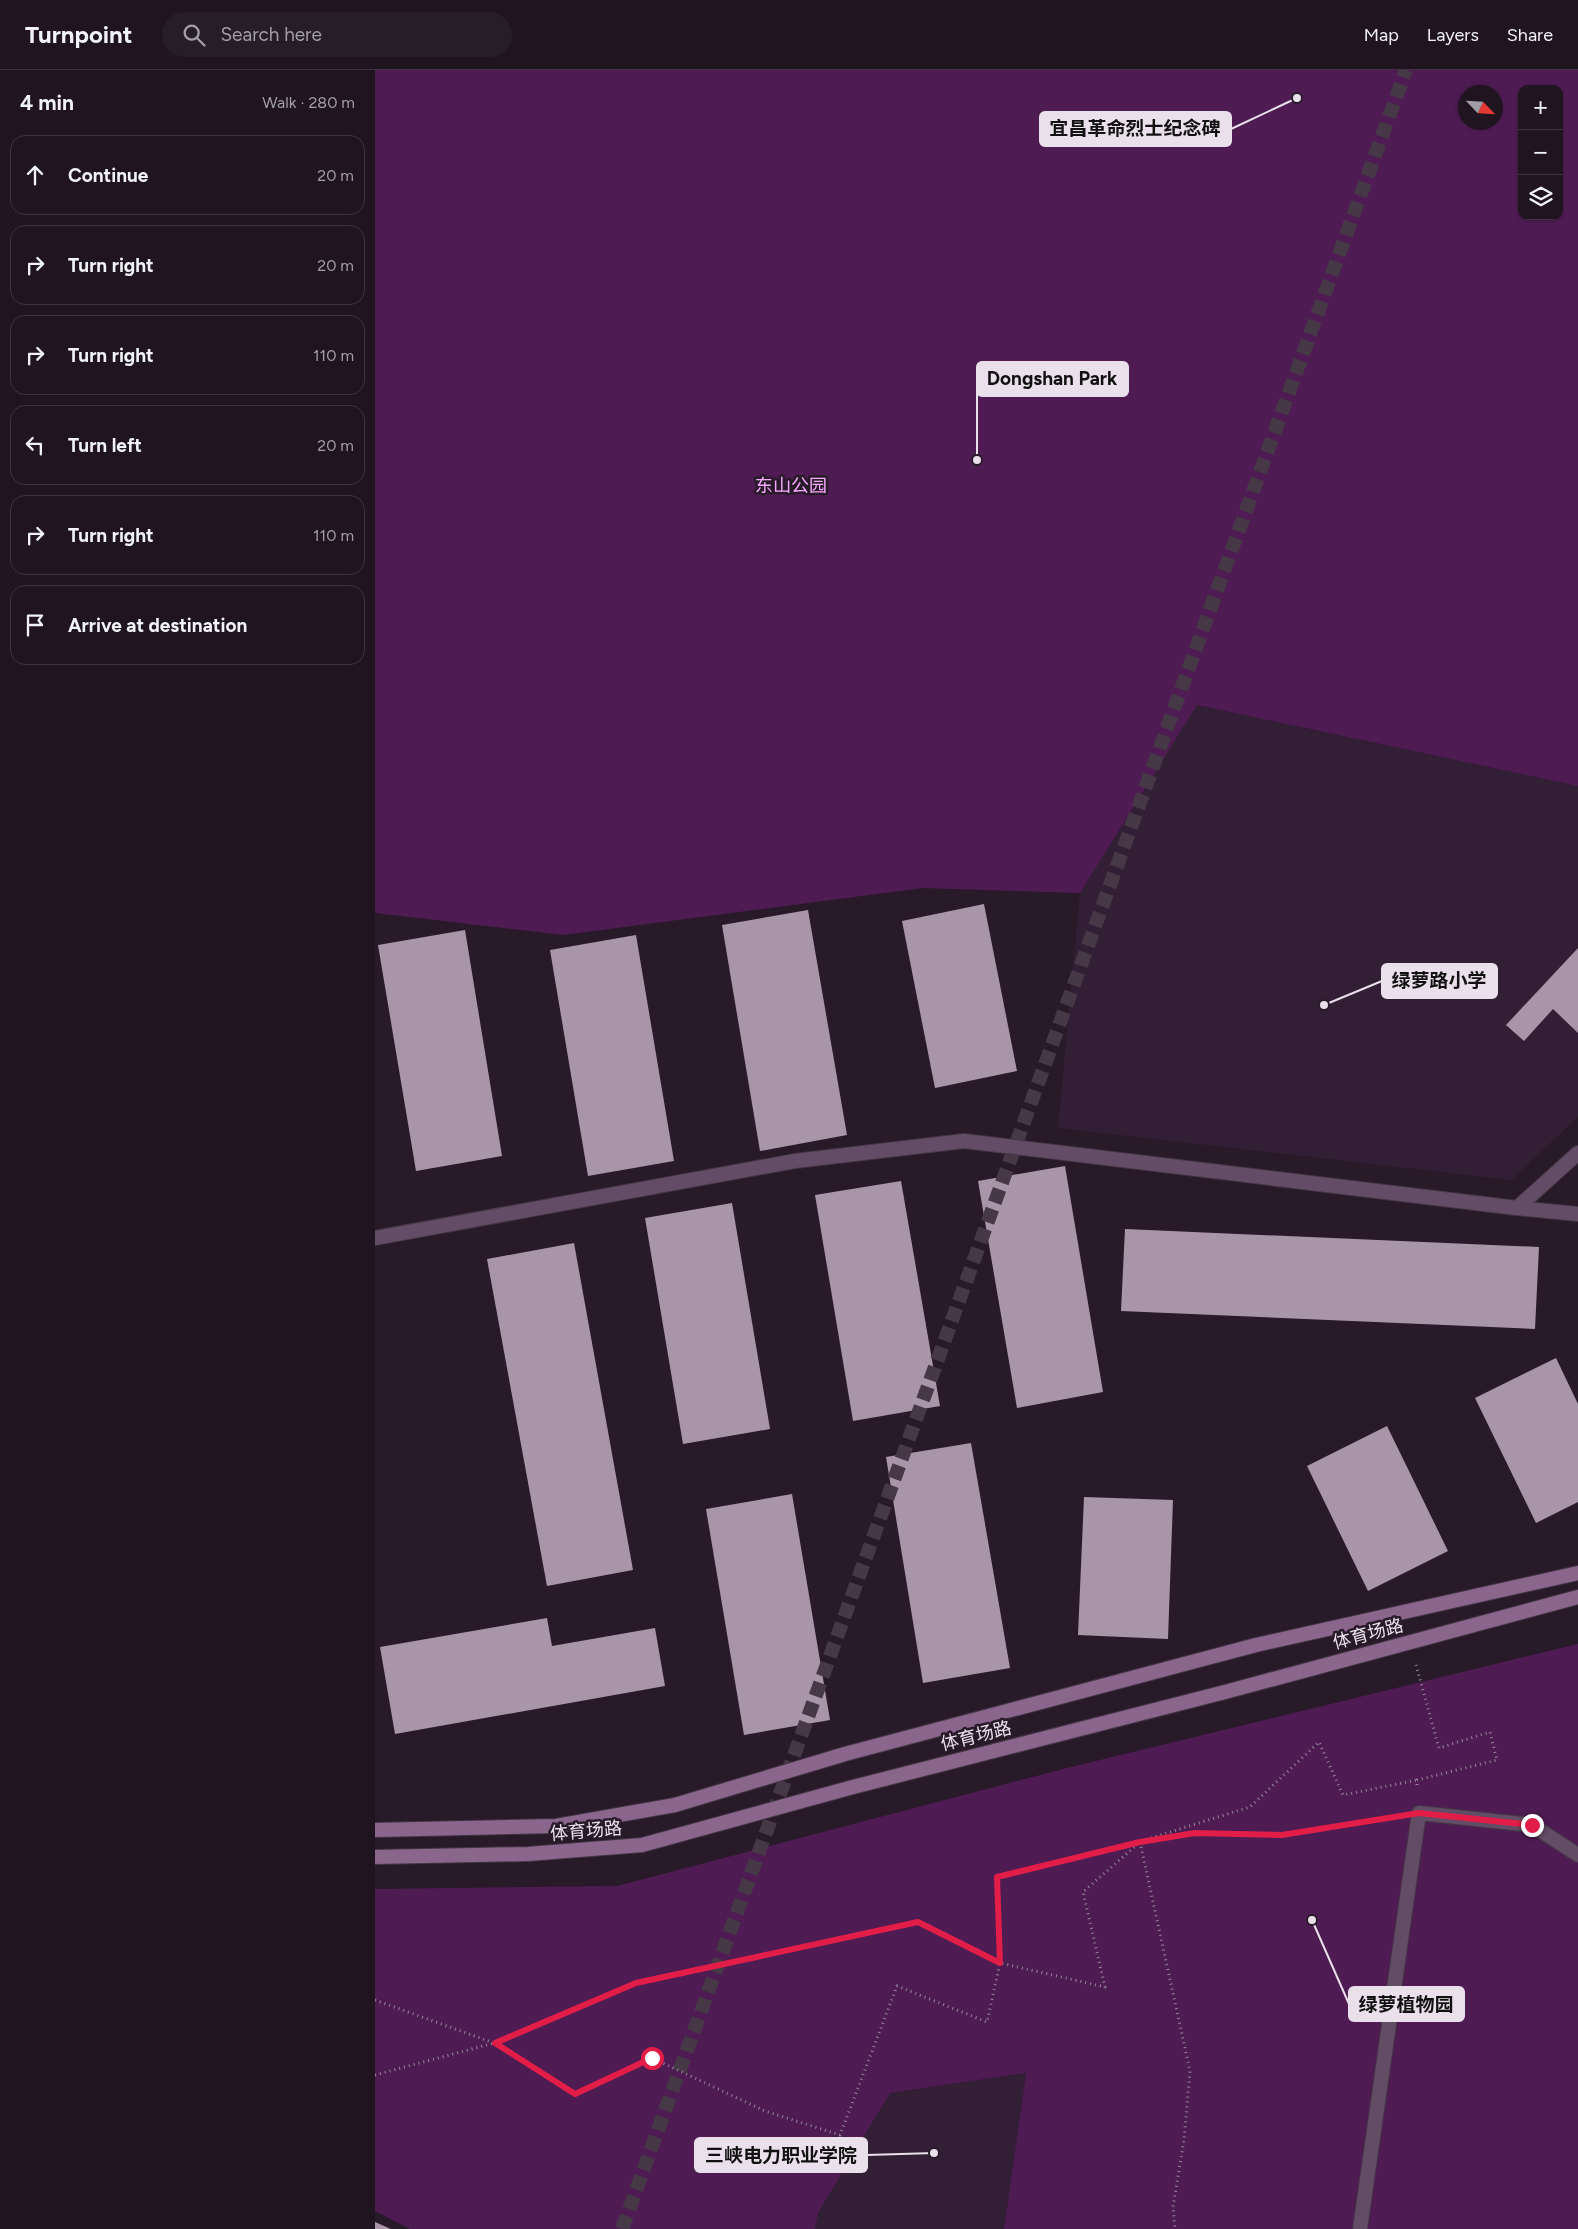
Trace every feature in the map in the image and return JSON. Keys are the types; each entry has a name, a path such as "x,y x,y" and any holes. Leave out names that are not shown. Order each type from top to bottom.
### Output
{"main road":[{"name":"体育场路","path":"375,1830 556,1826 675,1805 845,1754 1256,1646 1578,1573"},
{"name":"体育场路","path":"375,1857 528,1854 642,1845 853,1787 1578,1597"}],"street":[{"path":"375,1238 795,1161 964,1141 1578,1214"},
{"path":"1517,1208 1578,1153"},
{"path":"1360,2229 1419,1813 1532,1825 1578,1855"}],"path":[{"path":"375,2000 495,2043 575,2094 652,2058 765,2110 840,2135 897,1986 987,2022 1000,1963 997,1877 1140,1842 1250,1807 1319,1742 1343,1795 1417,1780 1497,1760 1490,1732 1439,1748 1409,1642"},
{"path":"375,2074 495,2043 636,1983 918,1922 1000,1963 1105,1987 1083,1892 1140,1842 1195,1833 1282,1835 1419,1813 1417,1780"},
{"path":"1140,1842 1190,2071 1184,2140 1173,2207 1175,2229"}],"shaded area":[{"path":"1196,705 1578,786 1578,1117 1511,1180 1058,1128 1080,893"},
{"path":"1026,2073 1004,2229 815,2229 818,2213 890,2093"}],"green space":[{"name":"东山公园","path":"375,70 1578,70 1578,786 1197,705 1080,893 923,888 563,935 375,913"},
{"path":"1578,1644 1578,2229 1004,2229 1026,2073 890,2093 818,2213 815,2229 410,2229 375,2211 375,1889 617,1886 1067,1768"}],"building":[{"path":"984,904 1017,1071 935,1088 902,921"},
{"path":"808,910 847,1135 760,1151 722,925"},
{"path":"465,930 502,1156 416,1171 378,945"},
{"path":"636,935 674,1161 588,1176 550,950"},
{"path":"1578,948 1578,1033 1553,1009 1524,1041 1506,1025"},
{"path":"1065,1166 1103,1392 1017,1408 978,1181"},
{"path":"901,1181 940,1406 853,1421 815,1195"},
{"path":"732,1203 770,1429 683,1444 645,1218"},
{"path":"1125,1229 1539,1247 1535,1329 1121,1311"},
{"path":"574,1243 633,1570 547,1586 487,1259"},
{"path":"1556,1358 1578,1404 1578,1502 1536,1523 1475,1398"},
{"path":"1387,1426 1448,1551 1368,1591 1307,1466"},
{"path":"971,1443 1010,1668 923,1683 886,1457"},
{"path":"792,1494 830,1720 744,1735 706,1509"},
{"path":"1084,1497 1173,1500 1168,1639 1078,1635"},
{"path":"547,1618 552,1646 655,1628 665,1686 395,1734 380,1647"},
{"path":"375,2222 391,2229 375,2229"}],"tunnel":[{"path":"622,2229 1406,70"}],"place":[{"name":"宜昌革命烈士纪念碑","path":"1297,98"},
{"name":"Dongshan Park","path":"977,460"},
{"name":"绿萝路小学","path":"1324,1005"},
{"name":"绿萝植物园","path":"1312,1920"},
{"name":"三峡电力职业学院","path":"934,2153"}],"route":[{"path":"652,2058 575,2094 495,2043 636,1983 918,1922 1000,1963 997,1877 1140,1842 1195,1833 1282,1835 1419,1813 1532,1825"}]}
